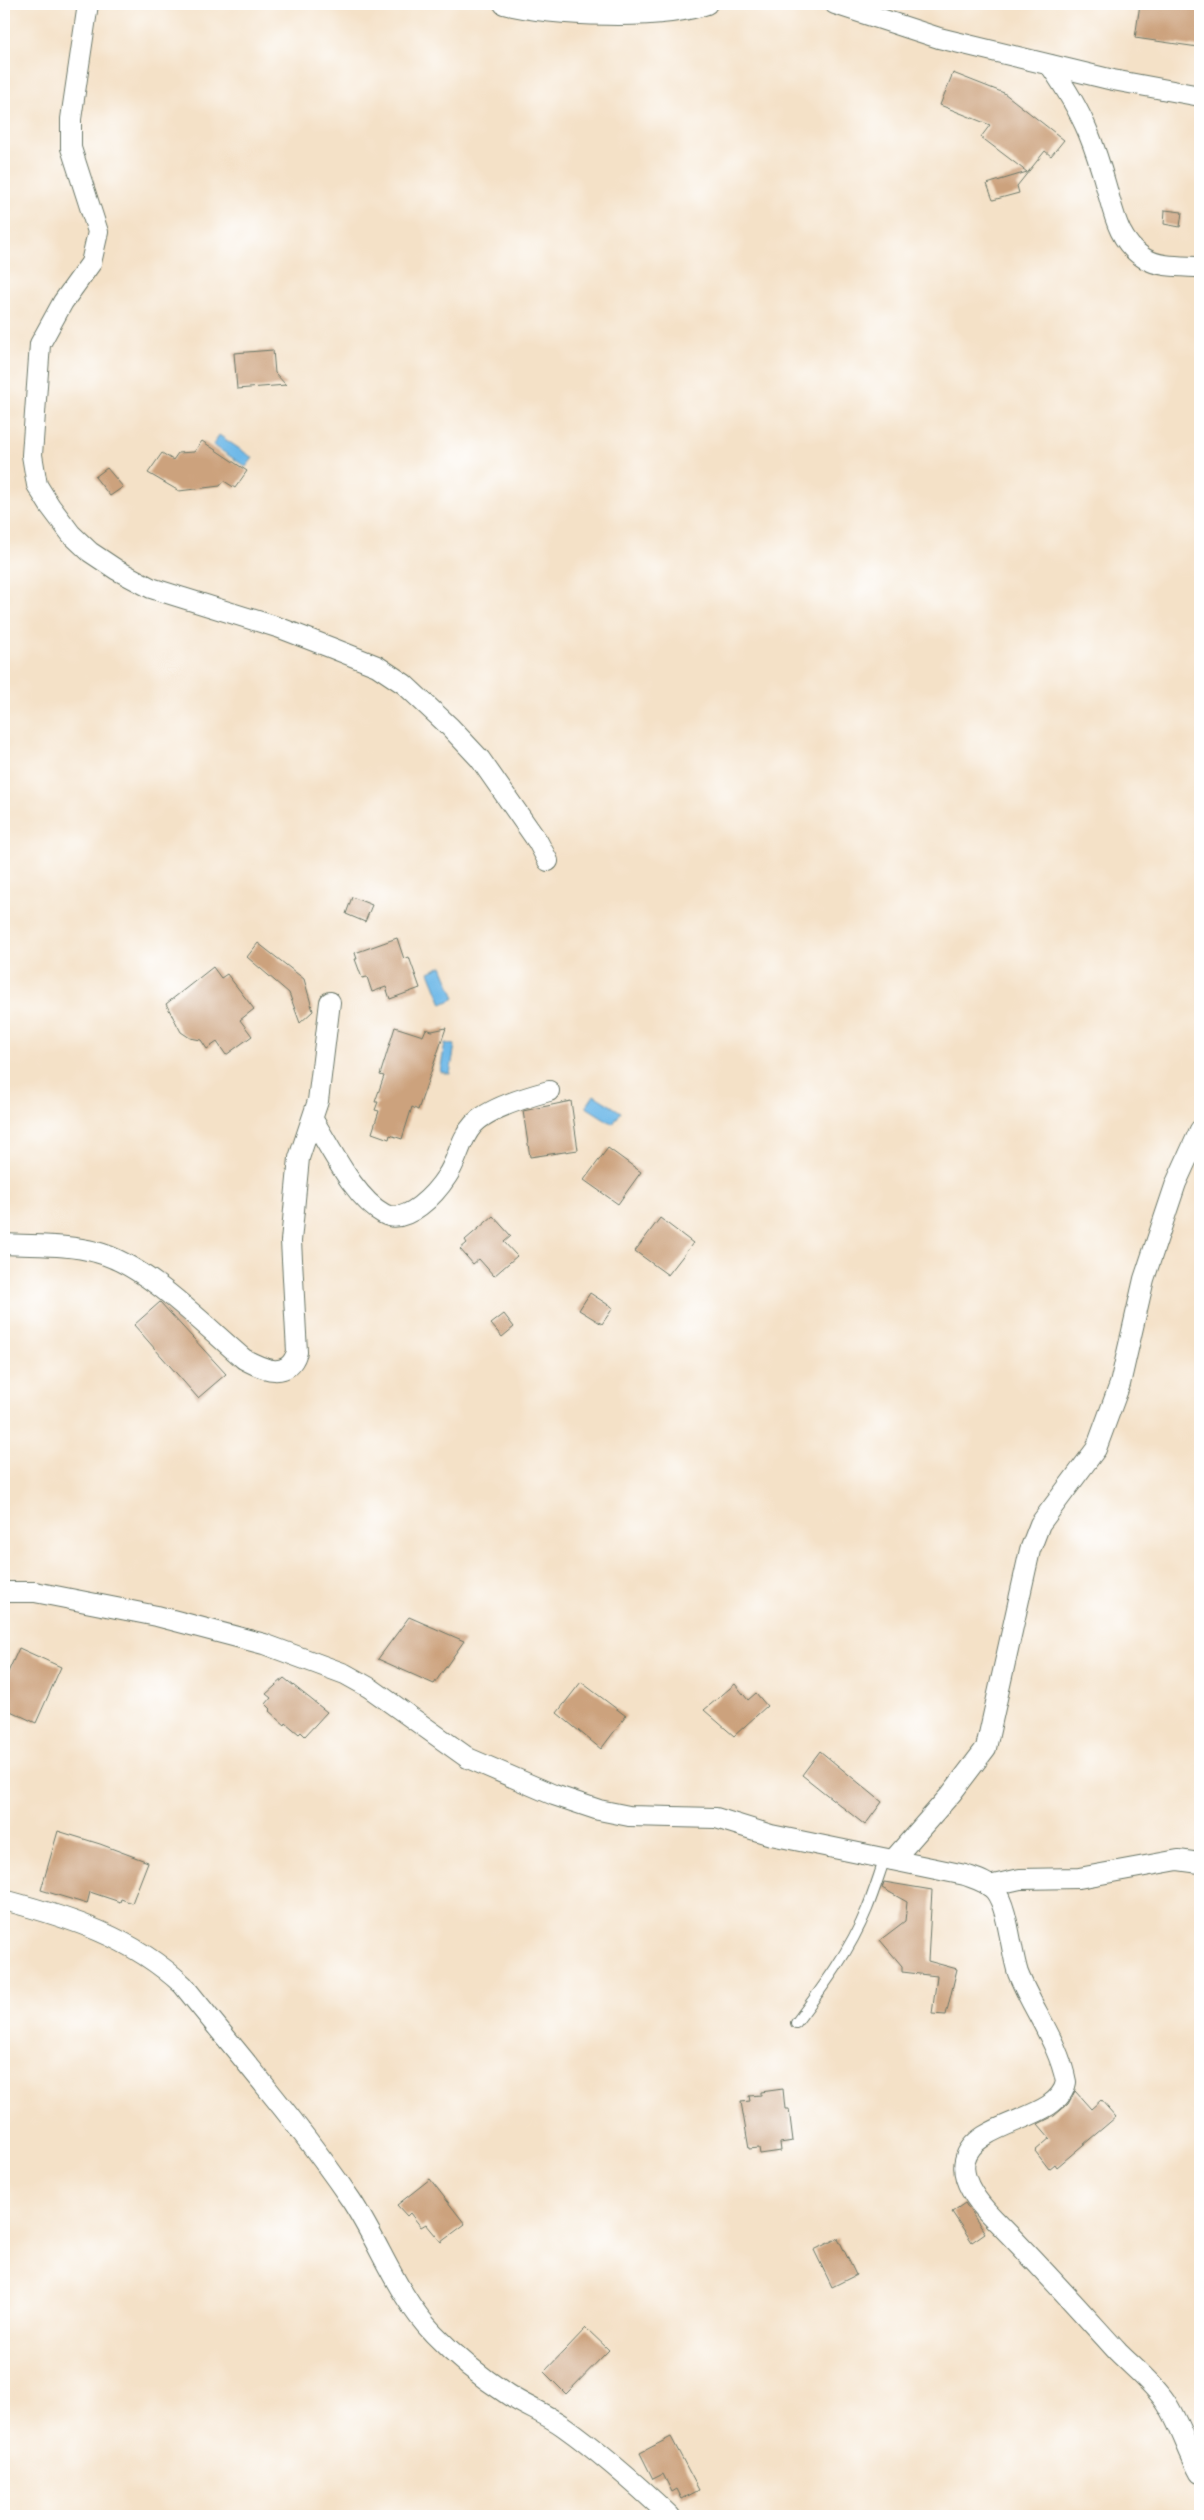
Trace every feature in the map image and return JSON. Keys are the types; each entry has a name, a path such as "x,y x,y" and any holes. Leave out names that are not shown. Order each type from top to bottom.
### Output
{"street":[{"path":"88,4 72,119 71,148 98,232 91,263 63,302 40,344 32,455 37,485 71,534 90,552 117,570 151,588 280,628 332,648 377,666 404,684 450,727 480,760 538,842 548,860"},
{"path":"504,4 550,11 593,14 671,12 708,4"},
{"path":"835,4 939,38 1113,80 1200,96"},
{"path":"1050,65 1073,98 1088,133 1106,186 1115,222 1129,246 1146,259 1168,266 1200,267"},
{"path":"4,1244 77,1248 110,1256 138,1270 244,1359 259,1367 274,1370 285,1369 293,1363 297,1352 291,1241 299,1158 313,1120 325,1051 330,1002"},
{"path":"313,1120 361,1194 384,1214 405,1215 418,1206 449,1174 463,1139 473,1125 483,1116 549,1091"},
{"path":"889,1859 951,1794 986,1748 1030,1550 1040,1524 1096,1449 1120,1384 1144,1279 1176,1183 1200,1130"},
{"path":"4,1592 35,1592 157,1616 264,1644 345,1674 370,1688 468,1758 547,1792 599,1810 629,1816 716,1818 770,1835 965,1876 980,1880 996,1891 1001,1902 1018,1971 1054,2047 1066,2082 1060,2096 1039,2109 980,2139 970,2149 964,2169 968,2184 992,2216 1050,2275 1166,2402 1200,2473"},
{"path":"989,1886 1020,1879 1079,1878 1178,1860 1200,1863"},
{"path":"4,1900 82,1922 115,1938 168,1971 184,1985 276,2097 333,2174 364,2219 396,2282 433,2333 458,2358 508,2394 562,2425 619,2469 670,2516"}],"lane":[{"path":"796,2022 830,1978 850,1943 867,1910 889,1859"}],"water":[{"path":"219,435 253,458 246,467 213,445"},
{"path":"442,966 455,998 442,1004 429,972"},
{"path":"445,1043 455,1045 450,1074 440,1072"},
{"path":"594,1095 621,1112 613,1124 586,1107"}],"building":[{"path":"1140,4 1199,4 1200,29 1198,47 1135,38"},
{"path":"953,73 1004,93 1064,140 1051,156 1045,151 1017,186 1019,193 993,200 987,184 1027,172 981,137 990,125 940,105"},
{"path":"1165,210 1182,212 1180,227 1164,224"},
{"path":"273,350 275,373 286,385 237,389 234,353"},
{"path":"202,441 247,471 235,488 224,481 220,486 179,491 148,473 162,453 173,460 178,453 194,452"},
{"path":"107,468 123,487 110,496 95,477"},
{"path":"352,897 372,905 365,922 346,914"},
{"path":"397,938 404,959 409,957 420,988 390,999 386,987 372,992 367,977 362,978 355,959 357,959 355,953"},
{"path":"258,943 304,979 313,1011 300,1023 289,993 247,957"},
{"path":"213,967 221,978 227,974 254,1009 240,1020 252,1036 226,1055 217,1042 207,1049 201,1040 190,1038 181,1032 166,1004"},
{"path":"395,1027 423,1036 426,1029 432,1031 446,1028 418,1110 412,1107 402,1139 390,1135 389,1139 372,1133 379,1111 375,1110 378,1102 375,1102 384,1076 380,1075"},
{"path":"571,1101 578,1150 530,1157 523,1111"},
{"path":"608,1148 641,1172 618,1204 584,1180"},
{"path":"493,1216 511,1236 504,1242 517,1256 494,1276 479,1259 473,1264 460,1249 467,1243 465,1240"},
{"path":"660,1218 693,1243 668,1275 635,1251"},
{"path":"590,1293 613,1308 602,1324 579,1310"},
{"path":"160,1302 226,1374 198,1398 134,1325"},
{"path":"504,1314 514,1327 502,1337 491,1324"},
{"path":"409,1617 464,1641 434,1684 378,1659"},
{"path":"19,1648 61,1667 36,1723 4,1708 4,1681"},
{"path":"284,1678 327,1712 305,1736 301,1732 299,1734 286,1723 285,1725 269,1711 271,1709 266,1704 271,1698 266,1694"},
{"path":"581,1682 626,1716 601,1749 557,1713"},
{"path":"735,1684 748,1700 756,1693 767,1706 734,1736 704,1710"},
{"path":"820,1751 882,1802 865,1825 802,1775"},
{"path":"58,1831 148,1862 132,1903 121,1899 120,1902 90,1892 87,1904 41,1890"},
{"path":"884,1882 932,1890 928,1961 957,1969 946,2015 932,2014 937,1976 902,1972 902,1966 880,1940 905,1921 907,1902 882,1888"},
{"path":"783,2089 785,2109 789,2109 793,2141 780,2143 781,2151 760,2154 759,2148 749,2149 741,2102 750,2101 749,2096 761,2095 761,2092"},
{"path":"1075,2091 1091,2109 1101,2100 1116,2117 1057,2167 1055,2164 1049,2169 1035,2151 1050,2138 1038,2124 1054,2116 1068,2104"},
{"path":"430,2179 465,2224 441,2242 426,2224 421,2227 410,2213 407,2216 397,2205"},
{"path":"965,2203 985,2233 972,2242 952,2212"},
{"path":"838,2238 856,2275 832,2287 814,2250"},
{"path":"586,2328 609,2350 566,2394 544,2372"},
{"path":"671,2437 699,2490 682,2499 677,2489 672,2492 663,2474 653,2479 640,2453"}]}
